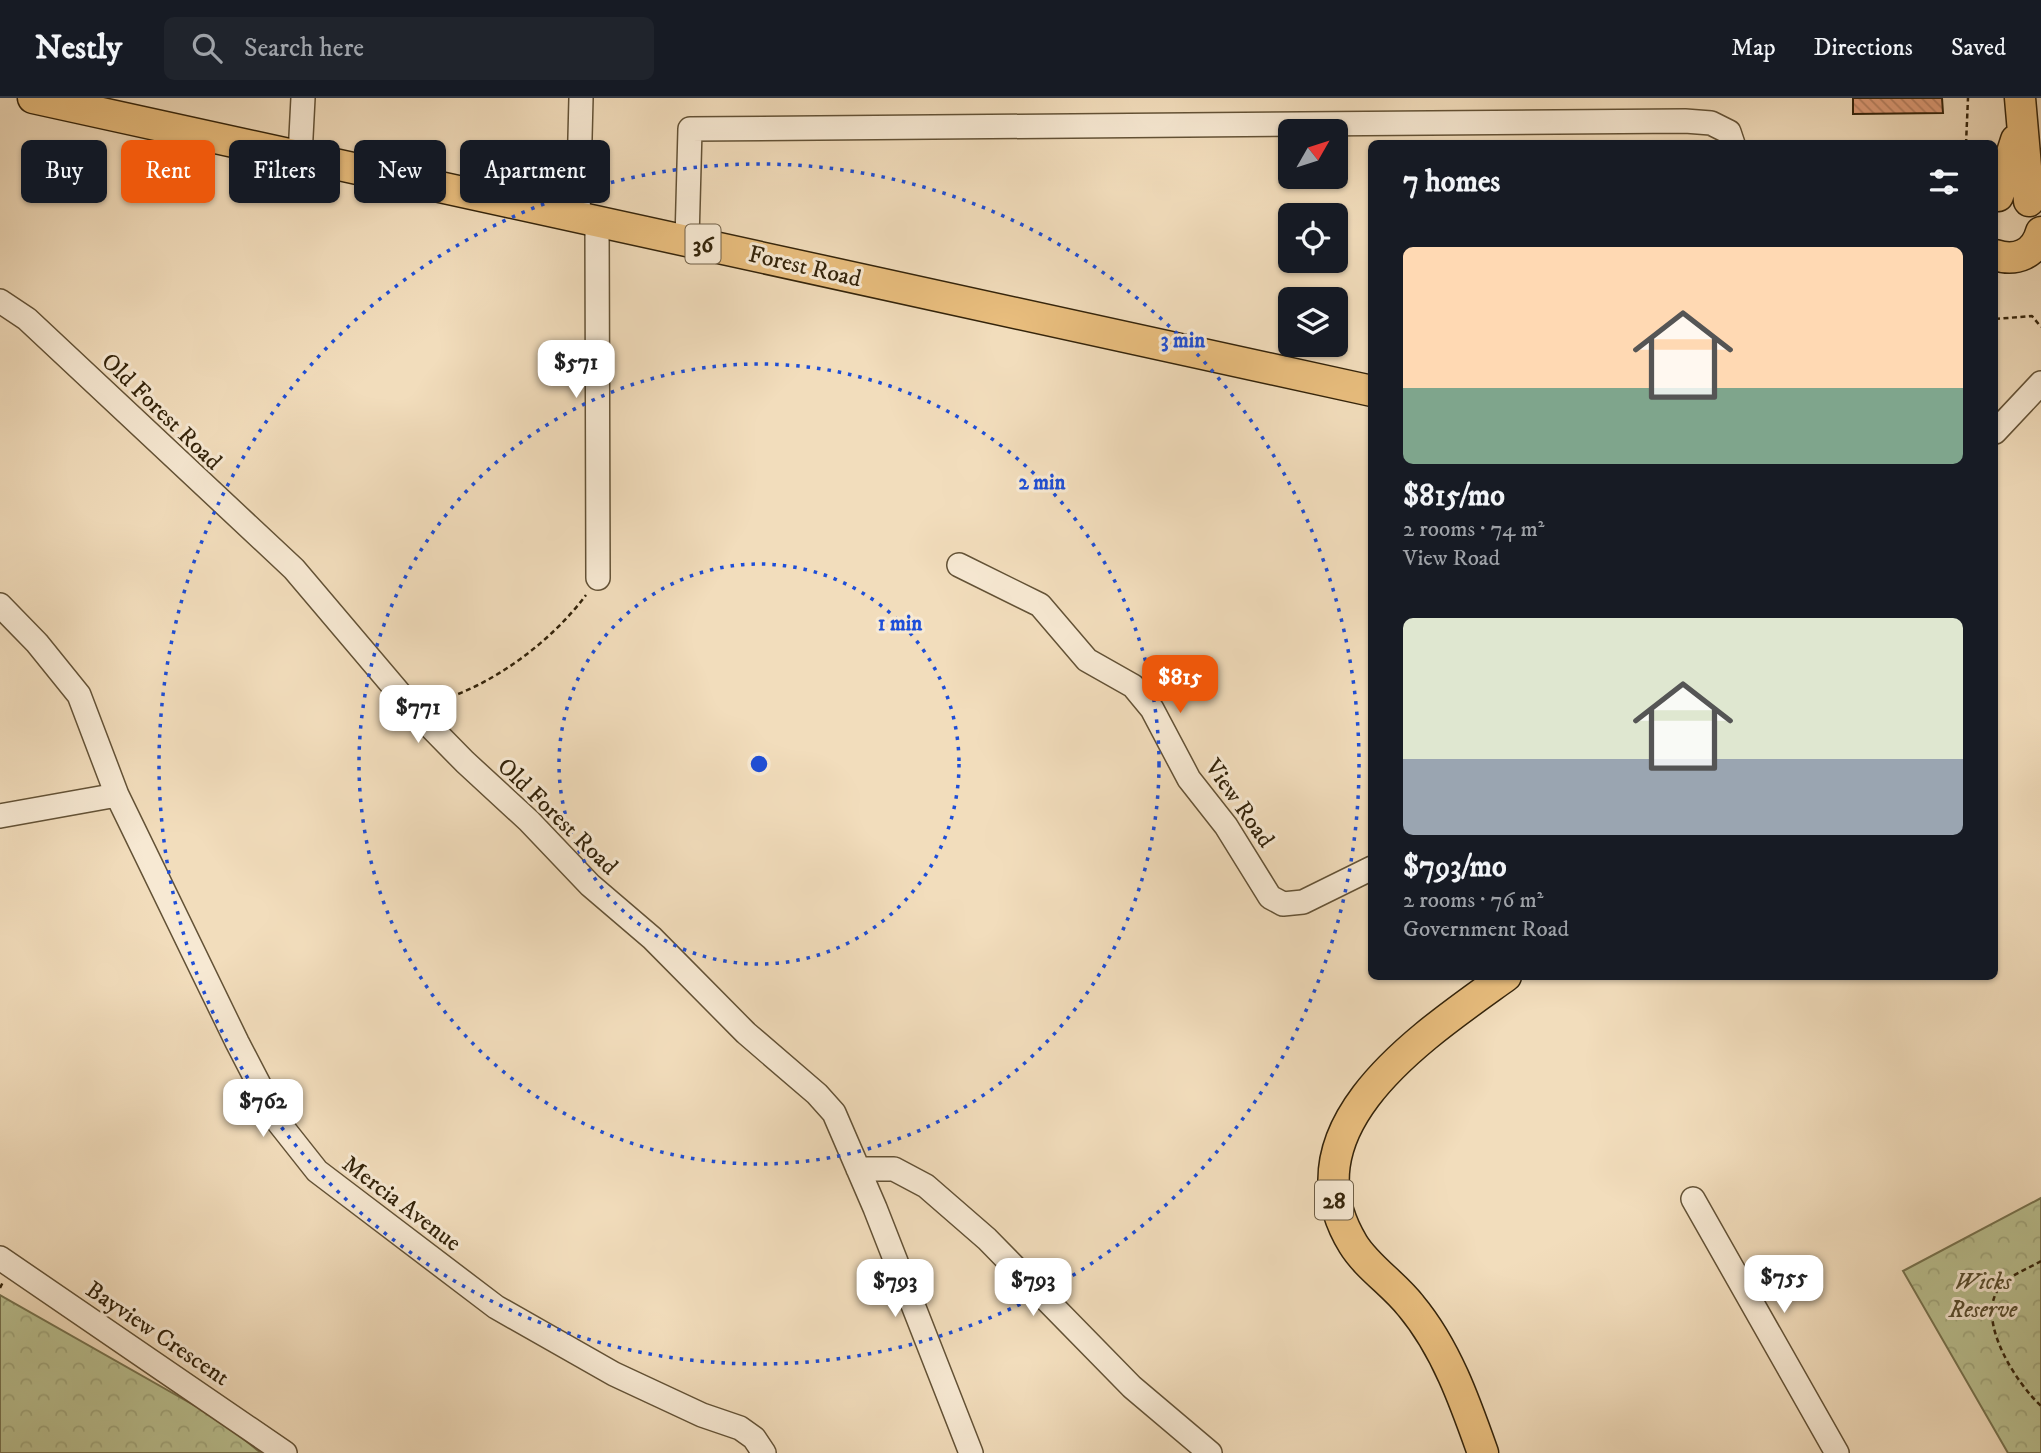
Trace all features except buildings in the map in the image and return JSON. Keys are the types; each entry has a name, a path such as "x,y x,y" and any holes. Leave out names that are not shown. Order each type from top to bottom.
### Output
{"main road":[{"name":"Forest Road","path":"33,98 229,141"},
{"path":"1998,193 2020,109"},
{"path":"2020,109 2035,211"},
{"name":"Forest Road","path":"340,165 1368,390"},
{"path":"1998,197 2009,194 2035,211"},
{"path":"2011,260 2034,247 2041,232"},
{"name":"28","path":"1483,1453 1446,1361 1410,1304 1355,1248 1334,1205 1331,1180 1334,1156 1347,1123 1371,1091 1433,1029 1500,980"}],"street":[{"path":"301,140 303,98"},
{"path":"582,98 598,578"},
{"path":"687,240 690,129 1685,121 1711,123 1729,132 1732,140"},
{"name":"Old Forest Road","path":"0,301 27,318 294,569 411,708 590,885 652,938 746,1033 834,1112 971,1453"},
{"path":"1998,429 2041,383"},
{"name":"View Road","path":"959,565 1040,605 1087,660 1133,686 1152,709 1189,779 1226,826 1270,897 1283,904 1303,902 1368,870"},
{"name":"Mercia Avenue","path":"0,605 37,643 79,695 117,795 279,1123 317,1171 496,1307 614,1374 689,1409 740,1428 754,1438 764,1453"},
{"path":"0,816 117,795"},
{"path":"858,1169 894,1169 926,1186 987,1239 1132,1387 1210,1453"},
{"path":"1693,1199 1837,1453"},
{"name":"Bayview Crescent","path":"0,1258 285,1453"}],"path":[{"path":"1966,140 1968,98"},
{"path":"1998,319 2032,316 2041,327"},
{"path":"411,708 461,695 501,669 554,632 598,578"},
{"path":"2041,1261 2002,1284 1994,1298 1994,1326 2004,1360 2016,1380 2041,1406"}],"green space":[{"name":"Wicks Reserve","path":"2041,1198 2041,1453 2008,1453 1903,1271"},
{"path":"0,1295 220,1420 261,1453 0,1453"}]}
